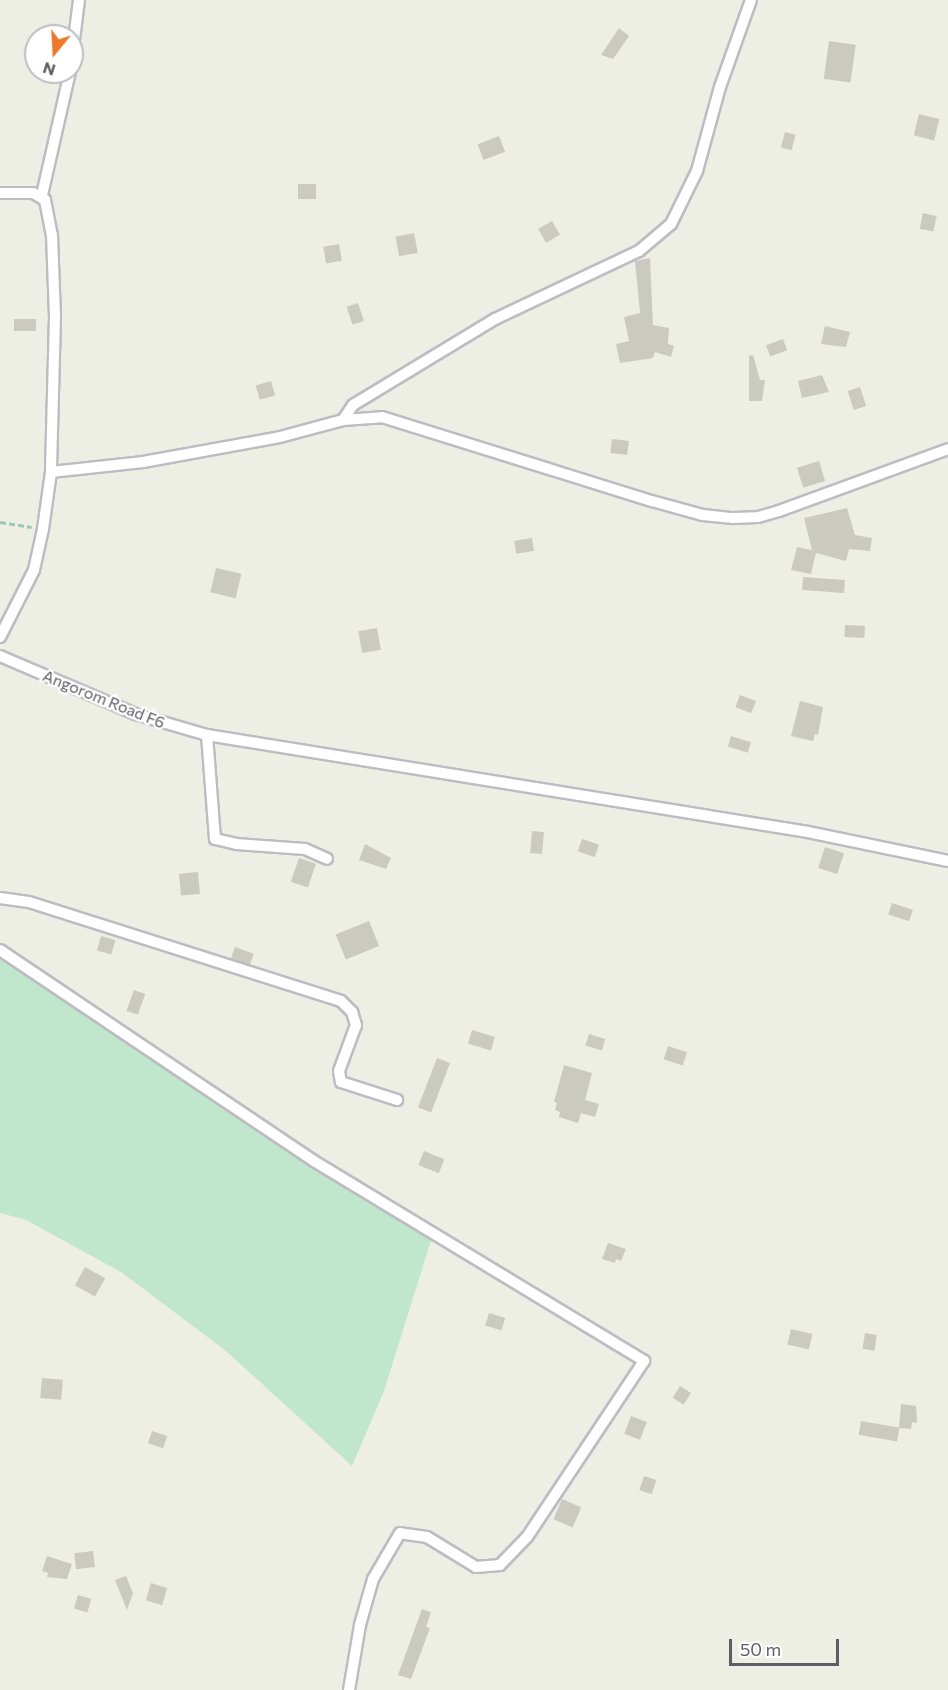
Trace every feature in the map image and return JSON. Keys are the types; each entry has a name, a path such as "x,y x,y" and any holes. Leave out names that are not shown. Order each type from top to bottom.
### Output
{"street":[{"path":"76,24 79,0"},
{"path":"342,420 361,400 495,319 639,251 671,224 697,171 720,87 751,0"},
{"path":"0,637 34,570 43,529 51,472 55,317 51,235 42,195 67,84"},
{"path":"0,193 42,195"},
{"path":"51,472 200,453 342,420 382,417 652,501 703,515 733,518 758,517 948,449"},
{"name":"Angorom Road F6","path":"0,657 135,714 207,735 808,832 948,861"},
{"path":"207,735 215,839 236,844 305,849 327,859"},
{"path":"0,898 29,902 341,1001 352,1012 356,1025 339,1071 341,1083 397,1100"},
{"path":"0,950 314,1161 644,1361 527,1537 500,1565 476,1567 428,1537 400,1533 373,1579 360,1624 349,1690"}],"path":[{"path":"0,522 43,529"}],"green space":[{"path":"0,957 83,1006 433,1234 384,1391 352,1466 226,1351 121,1272 26,1220 0,1213"}],"building":[{"path":"619,28 629,36 613,59 601,55"},
{"path":"829,41 856,45 850,82 824,79"},
{"path":"919,114 939,119 934,140 914,135"},
{"path":"785,132 796,135 791,150 781,147"},
{"path":"499,136 505,152 484,160 478,144"},
{"path":"298,184 316,184 316,199 298,199"},
{"path":"923,213 937,216 933,232 920,229"},
{"path":"552,221 560,235 546,243 538,229"},
{"path":"414,233 418,253 399,256 395,237"},
{"path":"339,244 342,261 326,264 323,247"},
{"path":"650,258 653,325 669,328 668,344 674,346 671,357 655,352 653,358 620,363 616,344 629,341 624,317 640,313 635,261"},
{"path":"358,303 364,321 352,325 347,307"},
{"path":"14,319 36,319 36,331 14,331"},
{"path":"825,326 850,332 846,347 821,344"},
{"path":"783,339 787,350 770,356 766,345"},
{"path":"753,355 760,380 765,380 762,401 749,401 749,356"},
{"path":"822,375 829,392 802,398 798,381"},
{"path":"271,381 275,395 260,400 256,385"},
{"path":"860,387 866,406 854,410 848,391"},
{"path":"612,439 629,441 627,455 610,453"},
{"path":"819,461 825,481 803,488 797,468"},
{"path":"847,508 855,535 872,538 870,551 849,549 846,561 816,553 811,574 791,570 797,547 812,550 804,518"},
{"path":"532,538 534,551 516,554 514,541"},
{"path":"216,568 241,574 236,598 210,592"},
{"path":"803,577 845,580 844,593 802,590"},
{"path":"845,625 865,626 864,638 844,637"},
{"path":"377,628 381,650 362,653 358,631"},
{"path":"740,695 756,701 751,713 735,707"},
{"path":"800,701 823,707 818,735 815,734 813,741 791,736"},
{"path":"731,736 751,742 748,753 728,747"},
{"path":"532,831 544,832 542,854 530,853"},
{"path":"582,839 599,845 595,857 578,851"},
{"path":"365,844 391,858 386,869 359,860"},
{"path":"825,847 844,853 837,874 818,868"},
{"path":"299,858 316,864 308,887 291,882"},
{"path":"198,872 200,894 181,896 179,874"},
{"path":"892,903 913,910 909,921 888,914"},
{"path":"369,921 379,946 346,960 336,934"},
{"path":"101,936 115,940 111,955 97,950"},
{"path":"235,947 254,954 250,965 231,958"},
{"path":"134,990 145,994 138,1015 126,1011"},
{"path":"472,1030 495,1037 491,1050 468,1043"},
{"path":"589,1034 605,1039 602,1050 585,1045"},
{"path":"668,1046 687,1052 683,1065 664,1059"},
{"path":"437,1058 450,1063 431,1112 418,1107"},
{"path":"564,1065 592,1073 585,1100 599,1104 595,1117 581,1113 578,1123 559,1117 560,1112 555,1110 557,1103 554,1102"},
{"path":"424,1151 444,1159 439,1173 418,1165"},
{"path":"608,1243 626,1249 621,1261 616,1259 615,1263 602,1259"},
{"path":"85,1267 105,1278 95,1297 75,1285"},
{"path":"489,1313 505,1318 501,1330 485,1325"},
{"path":"791,1329 812,1334 809,1350 787,1345"},
{"path":"865,1333 877,1335 874,1351 862,1349"},
{"path":"42,1378 63,1380 61,1400 40,1398"},
{"path":"680,1386 691,1393 684,1405 673,1398"},
{"path":"901,1404 916,1406 917,1423 912,1422 911,1429 899,1428"},
{"path":"631,1416 647,1422 640,1440 624,1434"},
{"path":"861,1421 899,1428 897,1442 859,1435"},
{"path":"152,1431 167,1436 163,1448 148,1443"},
{"path":"644,1476 656,1480 652,1494 639,1490"},
{"path":"562,1499 581,1507 573,1527 553,1519"},
{"path":"93,1551 95,1567 76,1569 74,1553"},
{"path":"47,1556 72,1564 67,1579 47,1577 48,1573 42,1571"},
{"path":"126,1576 133,1593 127,1610 115,1580"},
{"path":"151,1583 167,1588 162,1605 146,1600"},
{"path":"78,1595 91,1599 87,1612 74,1608"},
{"path":"422,1609 431,1612 426,1627 430,1628 411,1679 398,1675"}]}
